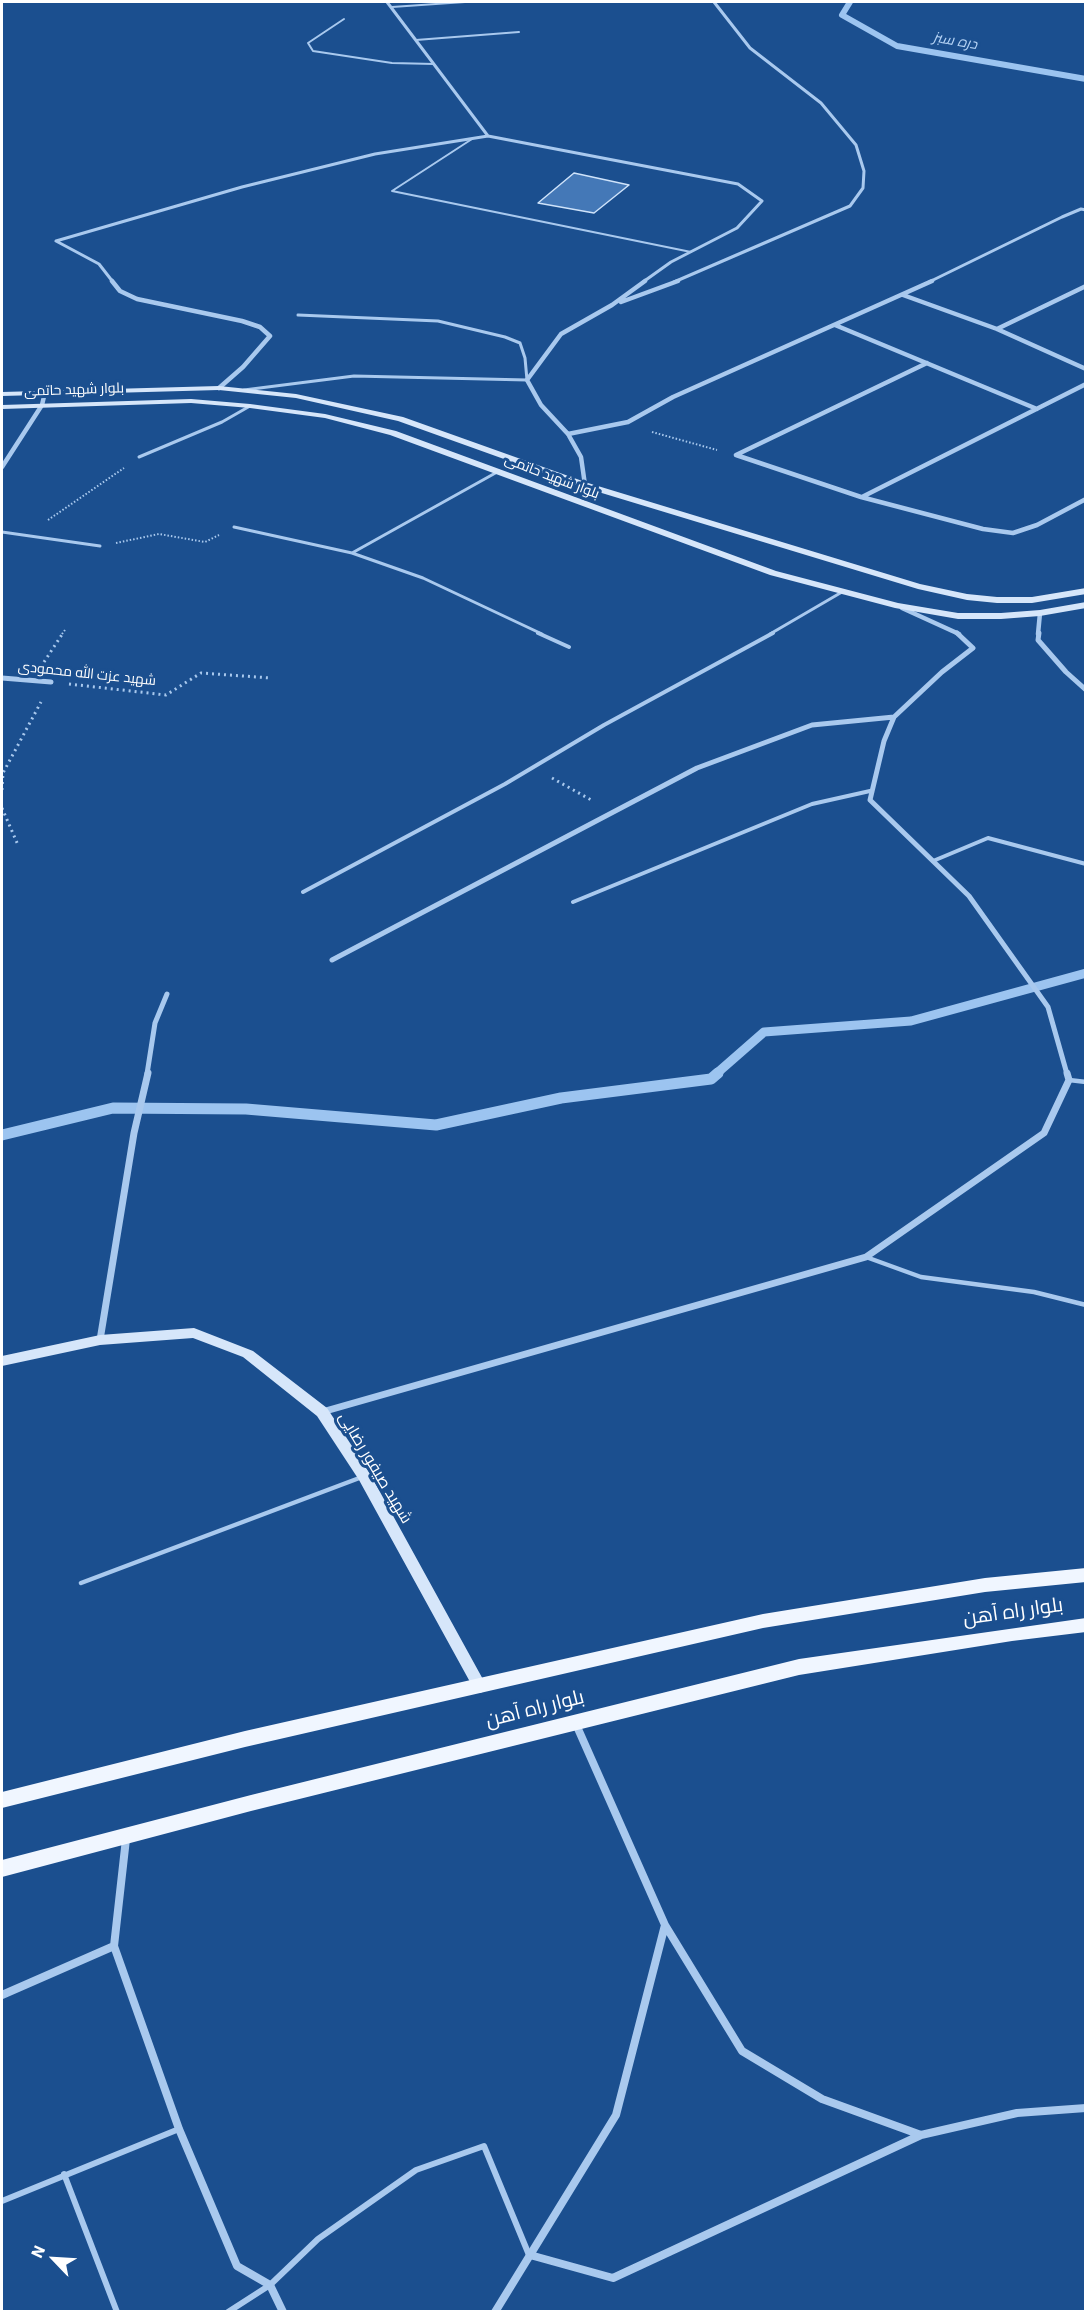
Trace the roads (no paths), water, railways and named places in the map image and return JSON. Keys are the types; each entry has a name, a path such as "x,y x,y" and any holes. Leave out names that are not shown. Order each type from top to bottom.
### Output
{"main road":[{"name":"بلوار شهید حاتمی","path":"2,394 219,388 296,396 400,419 585,485 862,571 967,597 1032,600 1086,591"},
{"name":"بلوار شهید حاتمی","path":"2,407 191,401 325,416 382,430 499,471 773,573 898,606 958,616 1040,613 1086,605"},
{"path":"564,496 585,485"},
{"name":"شهید صیفور رضایی","path":"2,1361 100,1340 194,1333 248,1354 322,1412 364,1476 480,1687"},
{"name":"بلوار راه آهن","path":"2,1800 245,1739 763,1621 985,1585 1086,1575"},
{"name":"بلوار راه آهن","path":"2,1869 799,1667 1012,1634 1086,1625"}],"street":[{"path":"387,2 488,136"},
{"path":"612,304 699,273 850,206 863,188 864,171 856,145 821,103 750,48 714,2"},
{"path":"219,388 243,367 270,336 260,327 242,321 137,299 120,291 99,264 56,241 287,176 375,154 488,136 738,184 762,201 737,228 671,262 612,304 561,334 526,380 540,405 568,434 581,457 585,485"},
{"path":"568,434 628,422 673,397 903,295 1062,217 1081,209 1086,210"},
{"path":"997,329 1086,286"},
{"path":"903,295 997,329 1086,369"},
{"path":"835,324 1037,409"},
{"path":"927,363 735,455 861,497 983,529 1013,533 1037,525 1086,499"},
{"path":"861,497 1086,384"},
{"path":"1075,389 1086,393"},
{"path":"2,467 42,405 45,392"},
{"path":"322,1412 866,1257 1044,1132 1069,1080 1048,1007 969,896 870,800 870,791 884,741 894,717 942,672 973,648 961,634 898,606"},
{"path":"1040,613 1038,640 1066,672 1086,690"},
{"name":"شهید عزت الله محمودی","path":"2,678 51,682"},
{"path":"332,960 697,768 812,725 894,717"},
{"path":"100,1340 134,1133 148,1072 155,1023 166,994"},
{"path":"575,1722 666,1925 742,2051 822,2099 921,2135"},
{"path":"126,1836 114,1946 179,2129 237,2266 270,2285 284,2312"},
{"path":"495,2312 616,2115 666,1925"},
{"path":"2,1995 114,1946"},
{"path":"530,2255 613,2278 921,2135 1017,2113 1086,2108"}],"lane":[{"path":"392,7 465,2"},
{"path":"344,19 308,43 313,51 392,63 434,64"},
{"path":"416,40 519,33"},
{"path":"472,139 392,191 691,252"},
{"path":"242,390 354,376 526,380 525,358 520,343 505,337 438,321 298,315"},
{"path":"140,457 222,422 249,406"},
{"path":"351,553 499,471"},
{"path":"234,527 351,553 423,578 569,647"},
{"path":"2,532 23,537 100,546"},
{"path":"303,892 534,767 604,725 762,639 842,592"},
{"path":"573,902 812,804 870,791"},
{"path":"933,861 988,838 1086,864"},
{"path":"1069,1080 1086,1082"},
{"path":"866,1257 921,1277 1034,1292 1086,1305"},
{"path":"81,1583 364,1476"},
{"path":"2,2201 179,2129"},
{"path":"228,2312 270,2285 318,2239 416,2170 484,2146 530,2255"},
{"path":"64,2174 117,2312"}],"waterway":[{"name":"دره سبز","path":"850,2 842,15 897,46 1086,79"},
{"path":"716,1074 764,1032 911,1021 1086,973"},
{"path":"2,1135 113,1108 246,1109 436,1125 561,1098 711,1079 718,1073"}]}
